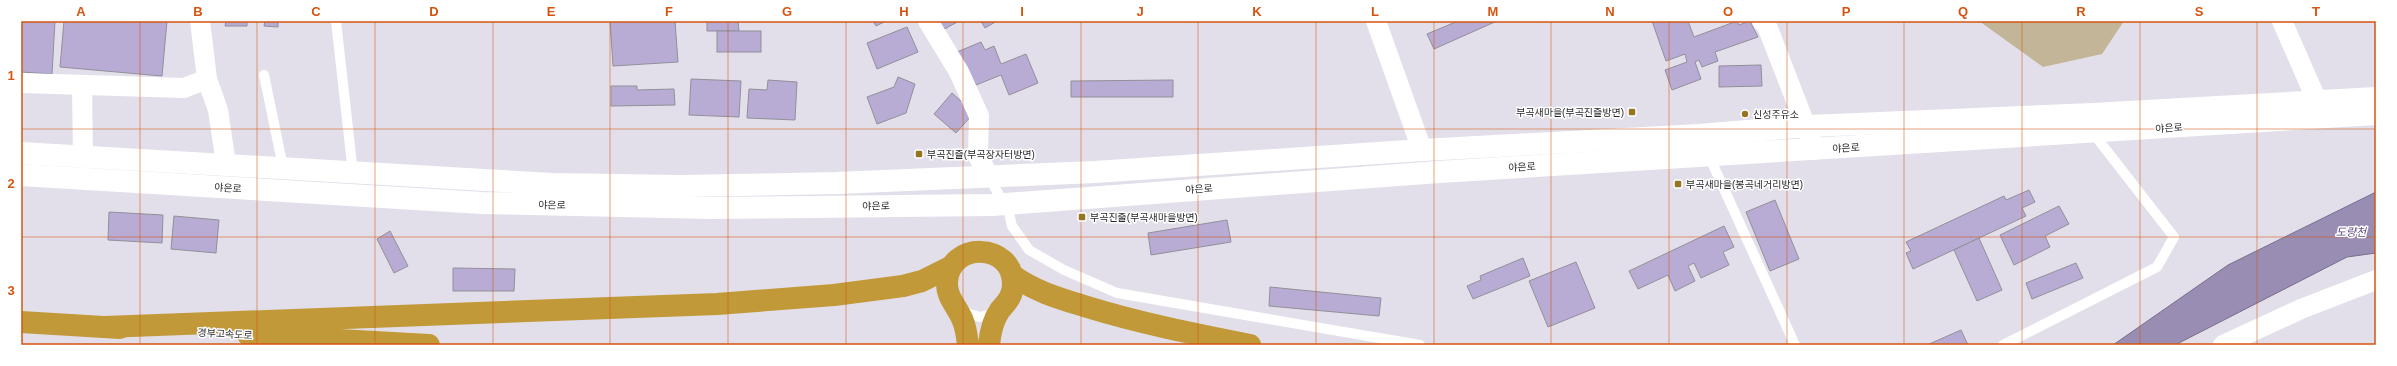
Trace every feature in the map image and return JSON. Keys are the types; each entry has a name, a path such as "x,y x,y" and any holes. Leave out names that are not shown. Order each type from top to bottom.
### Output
{"highway":[{"path":"105,327 353,319 538,309 716,304 834,295 903,286 922,281 952,266 965,254 984,251 1001,259 1012,275 1032,288 1050,295 1123,318 1250,345"},
{"path":"952,266 947,278 947,287 949,296 963,321 968,345"},
{"path":"989,345 994,321 1012,294 1012,275"},
{"name":"경부고속도로","path":"21,322 429,345"}],"main road":[{"name":"야은로","path":"21,153 83,158 283,167 354,173 552,184 679,186 837,183 989,177 1422,150 1699,135 1806,126 2093,114 2376,98"},
{"name":"야은로","path":"21,175 482,203 712,208 1004,204 1439,172 2093,133 2376,114"}],"street":[{"path":"200,21 207,80 218,110 226,164"},
{"path":"928,21 959,72 979,116 978,156 989,177"},
{"path":"1376,21 1422,150"},
{"path":"1762,21 1767,26 1815,150"},
{"path":"2282,21 2317,101"},
{"path":"21,83 184,88 207,80"},
{"path":"82,85 83,158"},
{"path":"2222,345 2301,309 2376,280"}],"lane":[{"path":"336,21 354,173"},
{"path":"264,76 283,167"},
{"path":"2003,345 2157,267 2174,237 2093,133"},
{"path":"1709,156 1795,345"},
{"path":"989,177 1004,204 1012,226 1029,250 1064,270 1117,293 1420,345"},
{"path":"956,307 967,315 975,317 988,316 1000,310"}],"shaded area":[{"path":"1979,21 2124,21 2102,54 2043,67"}],"water":[{"name":"도량천","path":"2376,192 2376,253 2347,257 2175,345 2113,345 2228,265"}],"building":[{"path":"21,21 55,21 52,74 21,72"},
{"path":"64,21 167,21 162,76 60,67"},
{"path":"226,21 247,21 247,26 225,26"},
{"path":"265,21 278,21 278,27 264,26"},
{"path":"610,21 675,21 678,62 613,66"},
{"path":"707,21 738,21 739,31 707,31"},
{"path":"873,21 886,21 876,26"},
{"path":"935,21 959,21 941,31"},
{"path":"981,21 997,21 985,28"},
{"path":"1458,21 1497,21 1434,49 1427,34"},
{"path":"1652,21 1688,21 1694,37 1737,21 1739,25 1750,21 1758,37 1715,52 1718,61 1702,67 1699,60 1695,62 1701,79 1672,90 1665,70 1687,62 1685,54 1666,61"},
{"path":"907,27 918,52 877,69 867,43"},
{"path":"717,31 761,31 761,52 717,52"},
{"path":"981,42 985,50 994,46 1001,64 1026,54 1038,83 1009,95 1001,75 971,87 957,52"},
{"path":"1761,65 1762,86 1719,87 1719,66"},
{"path":"898,77 915,84 906,113 877,124 867,97 894,87"},
{"path":"691,79 741,81 739,117 689,115"},
{"path":"768,80 797,82 795,120 747,118 749,89 767,90"},
{"path":"1173,80 1173,97 1071,97 1071,81"},
{"path":"611,86 637,86 637,90 674,89 675,105 611,106"},
{"path":"952,93 971,110 972,115 956,133 934,114"},
{"path":"2029,190 2035,202 2022,208 2026,216 1913,269 1906,253 1911,251 1906,242 2004,196 2006,200"},
{"path":"1775,200 1799,259 1770,271 1746,212"},
{"path":"2059,206 2069,224 2045,236 2050,247 2014,265 2000,235"},
{"path":"109,212 163,215 162,243 108,240"},
{"path":"174,216 219,220 216,253 171,249"},
{"path":"1227,220 1231,242 1151,255 1148,233"},
{"path":"1724,226 1734,247 1723,252 1729,265 1701,278 1694,263 1688,266 1695,281 1675,291 1668,275 1638,289 1629,271"},
{"path":"390,231 408,266 394,273 377,239"},
{"path":"1979,238 2002,290 1977,301 1954,250"},
{"path":"1523,258 1530,276 1473,299 1467,286 1481,280 1480,276"},
{"path":"1576,262 1595,308 1548,327 1529,281"},
{"path":"2076,263 2083,278 2032,299 2026,283"},
{"path":"453,268 515,269 514,291 453,291"},
{"path":"1270,287 1381,298 1379,316 1269,306"},
{"path":"1961,330 1968,345 1927,345"}],"place":[{"name":"부곡새마을(부곡진즐방면)","path":"1632,112"},
{"name":"신성주유소","path":"1745,114"},
{"name":"부곡진즐(부곡장자터방면)","path":"919,154"},
{"name":"부곡새마을(봉곡네거리방면)","path":"1678,184"},
{"name":"부곡진줄(부곡새마을방면)","path":"1082,217"}]}
